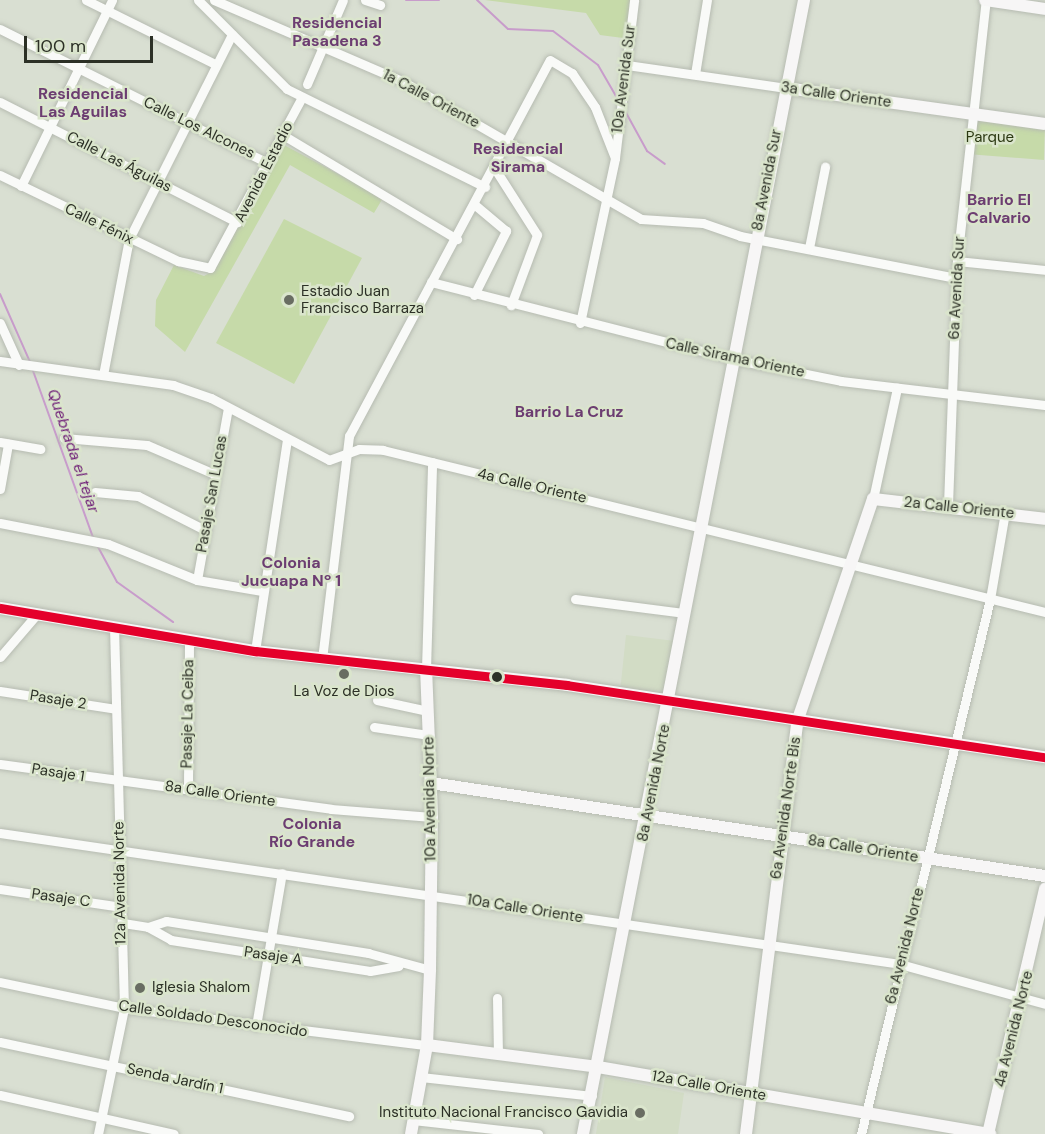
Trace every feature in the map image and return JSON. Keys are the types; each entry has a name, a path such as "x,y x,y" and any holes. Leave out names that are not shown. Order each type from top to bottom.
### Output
{"street":[{"path":"86,0 215,64"},
{"path":"21,186 112,0"},
{"path":"198,0 302,97 485,187"},
{"name":"1a Calle Oriente","path":"214,0 225,2 324,44 509,141 644,220 703,223 756,237 956,278"},
{"path":"307,84 343,0"},
{"path":"365,0 380,5"},
{"name":"10a Avenida Sur","path":"580,322 615,158 634,0"},
{"path":"695,74 707,0"},
{"name":"8a Avenida Sur","path":"732,360 804,0"},
{"path":"986,0 1045,9"},
{"name":"6a Avenida Sur","path":"948,505 957,261 971,115 986,0"},
{"name":"Calle Los Alcones","path":"0,29 268,163"},
{"path":"104,375 129,239 232,34"},
{"path":"322,658 349,436 431,282 495,169 547,62 554,59 572,73 595,107 615,158"},
{"name":"3a Calle Oriente","path":"627,65 1045,124"},
{"name":"Avenida Estadio","path":"200,269 214,264 302,97"},
{"name":"Calle Las Águilas","path":"0,102 237,222"},
{"path":"283,135 457,239"},
{"path":"809,248 825,167"},
{"path":"495,169 537,235 511,305"},
{"name":"Calle Fénix","path":"0,175 129,239 200,269"},
{"path":"474,295 507,231 475,205"},
{"path":"957,261 1045,270"},
{"name":"Calle Sirama Oriente","path":"431,282 511,305 732,360 897,388 1045,405"},
{"path":"0,323 27,366"},
{"name":"8a Avenida Norte","path":"583,1134 628,925 732,360"},
{"name":"4a Calle Oriente","path":"0,362 173,385 228,408 329,460 347,453 383,450 854,563 1045,612"},
{"name":"6a Avenida Norte Bis","path":"746,1134 766,944 783,836 797,722 854,563 873,500 897,388"},
{"name":"Pasaje San Lucas","path":"197,580 214,474 228,408"},
{"path":"64,438 147,445 214,474"},
{"path":"255,651 262,591 287,440"},
{"path":"0,489 4,443 40,449"},
{"name":"10a Avenida Norte","path":"411,1134 427,1045 430,970 432,816 426,669 432,462"},
{"path":"95,492 138,496 205,530"},
{"name":"2a Calle Oriente","path":"873,500 948,505 1045,519"},
{"name":"6a Avenida Norte","path":"861,1134 900,964 990,599 1005,513"},
{"path":"0,523 99,542 197,580 262,591"},
{"path":"575,599 685,612"},
{"path":"0,608 114,630 255,651 426,669 669,702 954,746 1045,757"},
{"path":"0,657 37,614"},
{"name":"12a Avenida Norte","path":"98,1134 114,1067 124,1008 121,848 116,783 114,630"},
{"name":"Pasaje La Ceiba","path":"188,787 189,640"},
{"name":"Pasaje 2","path":"0,691 116,709"},
{"path":"377,700 428,711"},
{"path":"374,727 429,735"},
{"name":"Pasaje 1","path":"0,764 116,783"},
{"name":"8a Calle Oriente","path":"116,783 188,787 331,809 432,816"},
{"name":"8a Calle Oriente","path":"431,783 1045,876"},
{"name":"10a Calle Oriente","path":"0,832 900,964 1045,1005"},
{"path":"256,1026 269,938 282,873"},
{"name":"Pasaje C","path":"0,889 122,907"},
{"name":"4a Avenida Norte","path":"989,1134 1022,998 1045,889"},
{"path":"123,923 148,927 166,921 368,953 401,966 430,970"},
{"name":"Pasaje A","path":"148,927 171,940 370,971 401,966"},
{"name":"Calle Soldado Desconocido","path":"0,982 124,1008 256,1026 427,1045"},
{"path":"497,998 498,1053"},
{"name":"Senda Jardín 1","path":"0,1042 349,1116"},
{"name":"12a Calle Oriente","path":"427,1045 598,1067 989,1134"},
{"path":"421,1077 592,1096"},
{"path":"0,1095 174,1134"},
{"path":"414,1120 538,1134"}],"shaded area":[{"path":"626,635 675,641 665,698 620,692"},
{"name":"Instituto Nacional Francisco Gavidia","path":"605,1077 684,1093 678,1134 596,1134"}],"green space":[{"path":"485,0 634,0 623,38 600,35 586,13"},
{"name":"Parque","path":"971,118 1045,124 1044,160 967,154"},
{"path":"284,145 383,198 374,213 290,165 185,352 155,326 156,300 174,265 204,276 213,271"},
{"name":"Estadio Juan Francisco Barraza","path":"284,219 362,258 294,384 216,343"}],"waterway":[{"path":"406,0 439,0"},
{"path":"477,0 508,29 553,31 598,65 618,99"},
{"path":"624,109 647,151 665,164"},
{"name":"Quebrada el tejar","path":"0,294 30,362"},
{"name":"Quebrada el tejar","path":"32,368 93,537"},
{"name":"Quebrada el tejar","path":"97,545 117,582 173,622"}],"transit line":[{"path":"0,608 255,651 567,685 1045,757"}],"place":[{"name":"Estadio Juan Francisco Barraza","path":"289,300"},
{"name":"La Voz de Dios","path":"344,674"},
{"name":"Iglesia Shalom","path":"140,988"},
{"name":"Instituto Nacional Francisco Gavidia","path":"640,1113"}],"district":[{"name":"Residencial Pasadena 3","path":"337,32"},
{"name":"Residencial Las Aguilas","path":"83,103"},
{"name":"Residencial Sirama","path":"518,158"},
{"name":"Barrio El Calvario","path":"999,209"},
{"name":"Barrio La Cruz","path":"569,412"},
{"name":"Colonia Jucuapa Nº 1","path":"291,572"},
{"name":"Colonia Río Grande","path":"312,833"}]}
